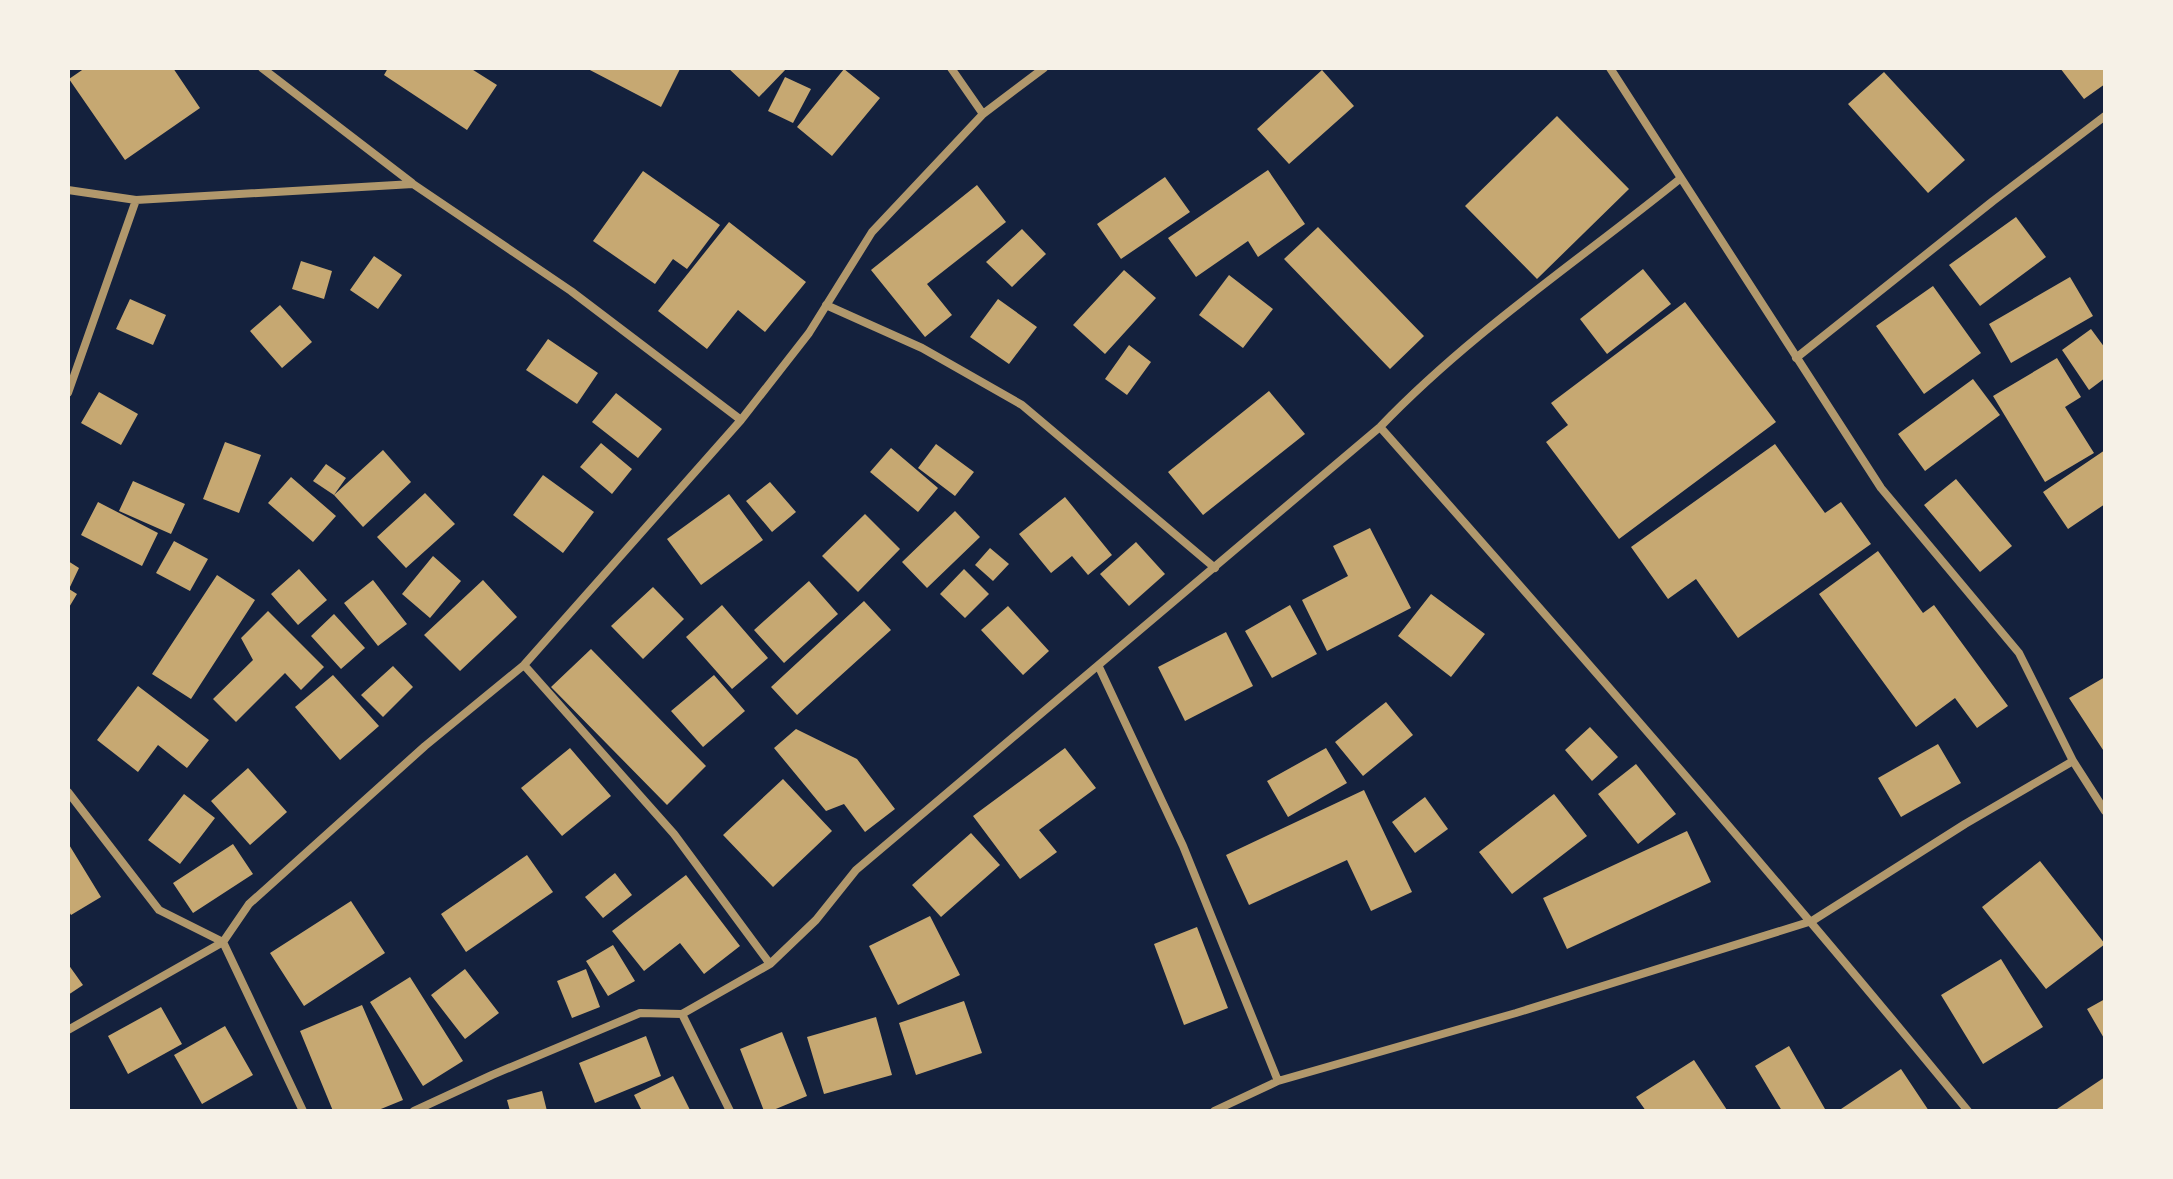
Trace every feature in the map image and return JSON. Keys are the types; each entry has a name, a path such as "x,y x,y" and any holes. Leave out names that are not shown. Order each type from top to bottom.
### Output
{"street":[{"path":"262,68 413,184 571,291 741,420"},
{"path":"951,68 983,114"},
{"path":"68,1030 223,942 249,904 425,746 524,665 741,420 809,333 872,232 983,114 1044,68"},
{"path":"1610,68 1881,488 2019,653 2073,761 2105,811"},
{"path":"1796,358 1981,210 2105,116"},
{"path":"414,1111 640,1013 682,1014 770,964 816,920 856,870 1380,427 1421,384 1506,312 1605,240 1681,178"},
{"path":"68,190 136,200 413,184"},
{"path":"68,393 136,200"},
{"path":"826,305 922,348 1022,405 1215,568"},
{"path":"1380,427 1655,738 1812,921 1968,1111"},
{"path":"524,665 674,834 770,964"},
{"path":"1099,667 1183,846 1278,1081"},
{"path":"1214,1111 1278,1081 1516,1013 1812,921 1965,824 2073,761"},
{"path":"68,792 159,910 223,942 303,1111"},
{"path":"682,1014 730,1111"}],"building":[{"path":"85,68 173,68 200,108 125,160 69,79"},
{"path":"388,68 470,68 497,85 467,130 384,75"},
{"path":"586,68 678,68 680,69 661,107"},
{"path":"728,68 787,68 759,97"},
{"path":"2060,68 2105,68 2105,84 2084,99"},
{"path":"844,69 880,98 832,156 797,127"},
{"path":"1322,70 1354,106 1289,164 1257,129"},
{"path":"1884,72 1965,160 1928,193 1848,104"},
{"path":"785,77 811,89 793,123 768,111"},
{"path":"1557,116 1629,189 1537,279 1465,206"},
{"path":"1268,170 1305,224 1258,257 1248,241 1196,277 1168,238"},
{"path":"643,171 720,225 687,269 673,259 655,284 593,241"},
{"path":"1165,177 1190,212 1121,259 1097,224"},
{"path":"977,185 1006,222 927,284 952,315 925,337 871,270"},
{"path":"2016,217 2046,257 1980,306 1949,265"},
{"path":"729,222 806,282 765,332 738,310 707,349 658,311"},
{"path":"1318,227 1424,336 1390,369 1284,259"},
{"path":"1022,229 1046,254 1012,287 986,262"},
{"path":"374,256 402,275 378,309 350,290"},
{"path":"301,261 332,271 324,299 292,289"},
{"path":"1643,269 1671,304 1607,354 1580,319"},
{"path":"1124,270 1156,298 1105,354 1073,325"},
{"path":"1229,275 1273,309 1243,348 1199,315"},
{"path":"2070,277 2093,316 2011,363 1989,324"},
{"path":"1933,286 1981,353 1924,394 1876,326"},
{"path":"130,299 166,315 153,345 116,329"},
{"path":"998,299 1037,327 1009,364 970,337"},
{"path":"1685,302 1776,422 1619,539 1546,442 1568,425 1551,403"},
{"path":"280,305 312,342 282,368 250,331"},
{"path":"2091,329 2105,348 2105,378 2089,390 2062,350"},
{"path":"548,339 598,373 577,404 526,370"},
{"path":"1129,345 1151,362 1127,395 1105,379"},
{"path":"2057,358 2081,397 2065,407 2094,453 2045,482 1993,396"},
{"path":"1973,379 2000,415 1925,471 1898,434"},
{"path":"1269,391 1305,434 1203,515 1168,472"},
{"path":"99,392 138,414 121,445 81,423"},
{"path":"616,393 662,429 638,458 592,422"},
{"path":"225,442 261,455 239,513 203,499"},
{"path":"601,443 632,469 612,494 580,467"},
{"path":"936,444 974,472 955,496 918,468"},
{"path":"1775,444 1825,513 1841,502 1871,544 1738,638 1696,579 1668,599 1631,547"},
{"path":"891,448 938,488 918,512 870,472"},
{"path":"383,450 411,482 363,527 334,495"},
{"path":"2105,450 2105,504 2068,529 2043,492"},
{"path":"326,464 346,478 334,495 313,481"},
{"path":"543,475 594,512 563,553 513,515"},
{"path":"291,477 336,516 313,542 268,503"},
{"path":"1956,479 2012,546 1980,572 1924,505"},
{"path":"133,481 185,504 171,534 119,511"},
{"path":"770,482 796,512 772,532 746,501"},
{"path":"425,493 455,524 406,568 377,537"},
{"path":"729,494 763,540 701,585 667,539"},
{"path":"1065,497 1112,555 1088,575 1072,556 1051,573 1019,534"},
{"path":"98,502 158,533 142,566 81,535"},
{"path":"955,511 980,537 927,588 902,562"},
{"path":"865,514 900,549 858,592 822,556"},
{"path":"1370,528 1411,608 1327,651 1302,600 1348,576 1333,546"},
{"path":"174,541 208,559 190,591 156,573"},
{"path":"1136,542 1165,574 1129,606 1100,574"},
{"path":"990,548 1009,564 993,581 975,565"},
{"path":"1878,551 1923,613 1934,605 2008,706 1977,728 1955,698 1916,727 1819,594"},
{"path":"433,556 461,581 430,618 402,594"},
{"path":"68,561 79,568 69,589 77,594 68,609"},
{"path":"299,569 327,600 298,625 271,594"},
{"path":"964,569 989,594 965,618 940,594"},
{"path":"217,575 255,600 191,699 152,674"},
{"path":"373,580 407,624 378,646 344,603"},
{"path":"483,580 517,617 460,671 424,635"},
{"path":"809,581 838,614 784,663 754,630"},
{"path":"653,587 684,619 643,659 611,626"},
{"path":"1431,594 1485,634 1451,677 1398,636"},
{"path":"864,601 891,630 797,715 771,687"},
{"path":"722,605 768,658 732,689 686,637"},
{"path":"1290,605 1317,654 1272,678 1245,631"},
{"path":"1008,606 1049,651 1023,675 981,630"},
{"path":"268,611 324,667 301,690 285,673 236,722 213,699 253,660 241,638"},
{"path":"334,614 365,648 341,669 311,636"},
{"path":"1226,632 1253,686 1185,721 1158,667"},
{"path":"591,649 706,766 667,805 551,687"},
{"path":"393,666 413,687 383,717 361,695"},
{"path":"333,675 379,726 340,760 295,707"},
{"path":"714,675 745,711 703,747 671,711"},
{"path":"2105,677 2105,753 2069,698"},
{"path":"138,686 209,740 187,768 158,745 138,772 97,740"},
{"path":"1386,702 1413,735 1363,776 1335,742"},
{"path":"1590,727 1618,757 1592,781 1565,750"},
{"path":"796,729 857,759 895,809 865,832 844,804 826,811 774,748"},
{"path":"1938,744 1961,783 1901,817 1878,778"},
{"path":"570,748 611,796 562,836 521,788"},
{"path":"1065,748 1096,788 1039,830 1057,852 1020,879 973,816"},
{"path":"1326,748 1347,783 1288,817 1267,781"},
{"path":"1636,764 1676,814 1638,844 1598,794"},
{"path":"248,768 287,812 250,845 211,801"},
{"path":"783,779 832,831 773,887 723,835"},
{"path":"1364,790 1412,892 1371,911 1347,860 1249,905 1226,855"},
{"path":"184,794 215,818 180,864 148,840"},
{"path":"1554,794 1587,836 1512,894 1479,852"},
{"path":"1425,797 1448,829 1415,853 1392,822"},
{"path":"1687,831 1711,882 1567,949 1543,898"},
{"path":"971,833 1000,865 941,917 912,885"},
{"path":"68,843 101,897 71,915 68,910"},
{"path":"233,844 253,874 193,913 173,883"},
{"path":"527,855 553,892 466,952 441,914"},
{"path":"2040,861 2105,944 2046,989 1982,907"},
{"path":"615,873 632,895 603,918 585,897"},
{"path":"686,875 740,946 704,974 680,943 644,971 612,931"},
{"path":"351,901 385,953 304,1006 270,953"},
{"path":"930,916 960,975 898,1005 869,946"},
{"path":"1197,927 1228,1008 1184,1025 1154,944"},
{"path":"613,945 635,981 608,996 586,961"},
{"path":"2001,959 2043,1027 1983,1064 1941,995"},
{"path":"68,964 83,985 68,995"},
{"path":"465,969 499,1013 465,1039 431,995"},
{"path":"586,969 600,1007 572,1018 557,981"},
{"path":"410,977 463,1061 423,1086 370,1002"},
{"path":"2105,999 2105,1040 2087,1009"},
{"path":"964,1001 982,1053 916,1075 899,1023"},
{"path":"362,1005 403,1100 376,1111 333,1111 300,1031"},
{"path":"161,1007 182,1044 128,1074 108,1036"},
{"path":"876,1017 892,1075 824,1094 807,1037"},
{"path":"225,1026 253,1075 202,1104 174,1055"},
{"path":"782,1032 807,1096 764,1111 740,1049"},
{"path":"646,1036 661,1076 595,1103 579,1063"},
{"path":"1789,1046 1825,1109 1782,1111 1755,1066"},
{"path":"1694,1060 1727,1110 1646,1111 1636,1097"},
{"path":"1901,1069 1929,1111 1838,1111"},
{"path":"673,1076 690,1110 642,1111 634,1095"},
{"path":"2105,1077 2105,1111 2054,1111"},
{"path":"542,1091 547,1111 510,1111 507,1100"}]}
